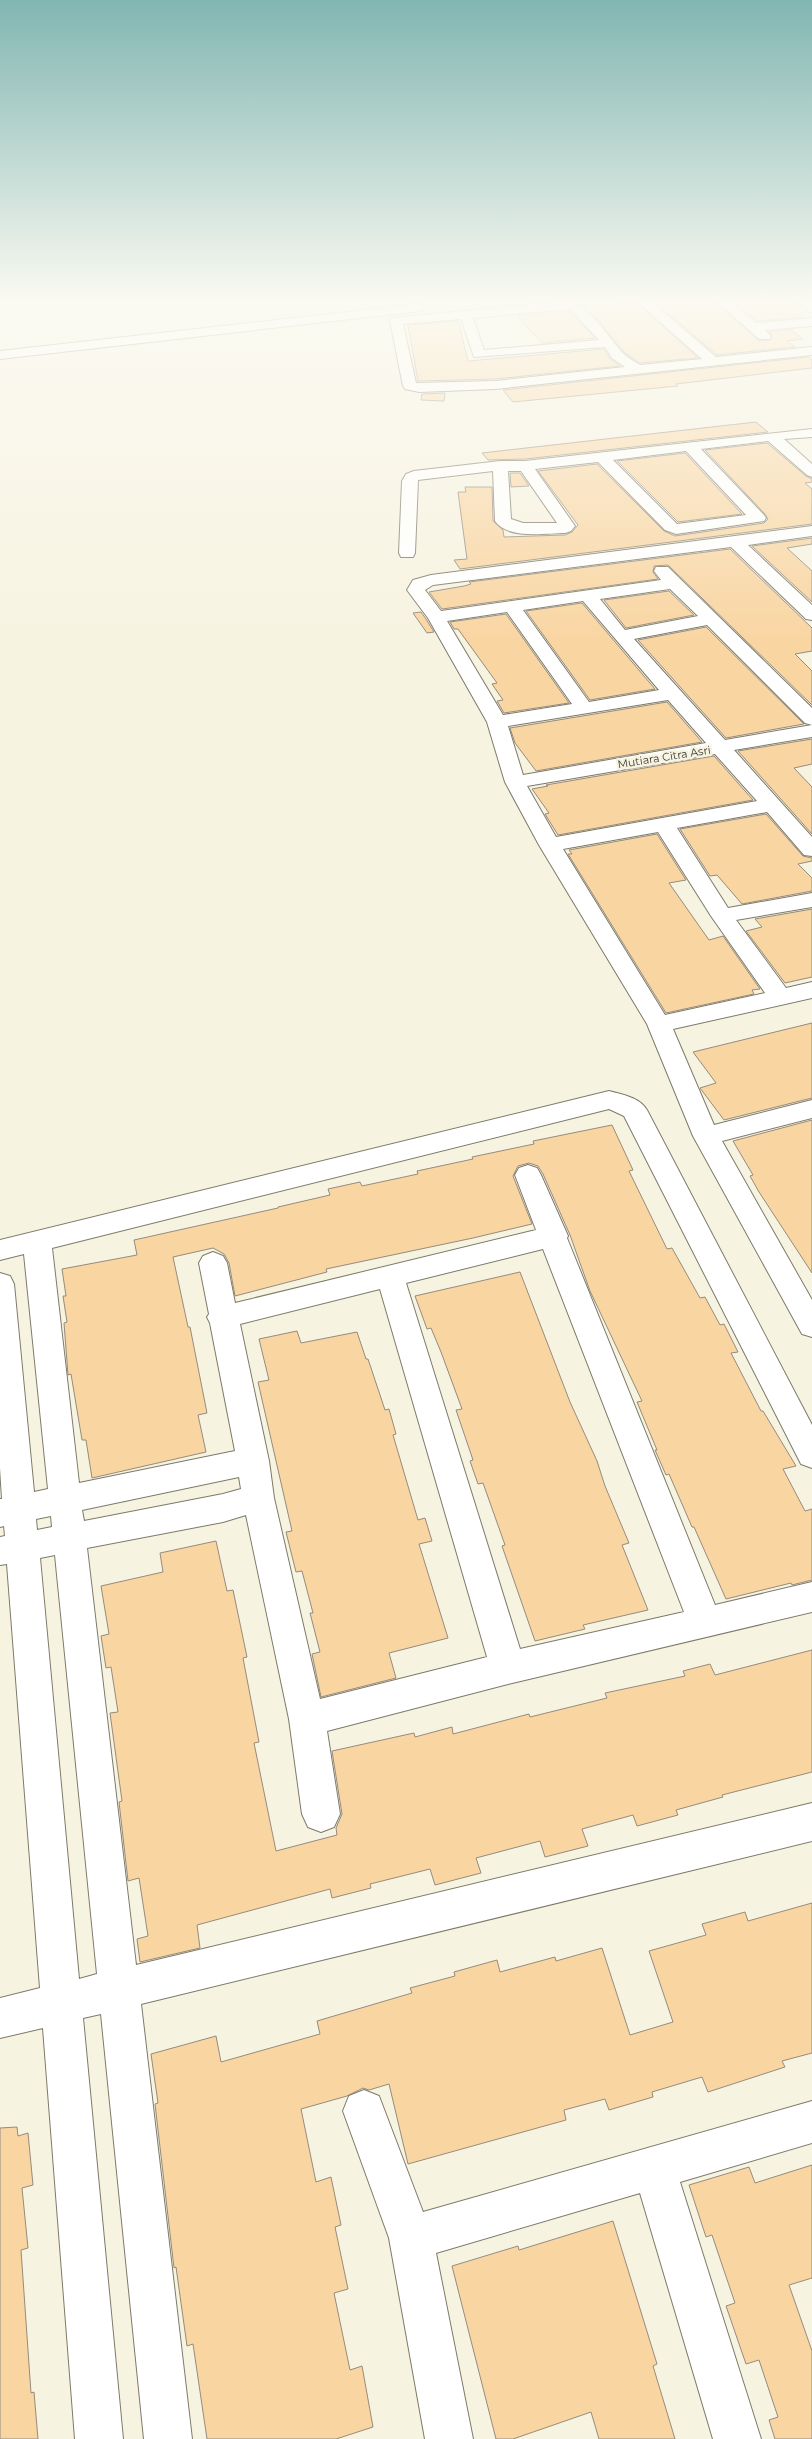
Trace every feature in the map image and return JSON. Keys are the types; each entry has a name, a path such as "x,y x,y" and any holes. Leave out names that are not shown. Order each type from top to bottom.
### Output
{"street":[{"path":"775,440 812,433"},
{"path":"775,440 812,472"},
{"path":"407,554 411,477 424,473 500,466 524,466 690,446 775,440 812,440"},
{"path":"602,457 671,527 676,528 758,518 690,446"},
{"path":"500,466 503,521 506,524 520,528 565,528 567,526 524,466"},
{"path":"812,531 646,554 425,581 419,584 416,590 436,617 496,722 515,782 550,845 659,1024 706,1136 812,1326"},
{"path":"734,541 812,615"},
{"path":"646,554 812,719"},
{"path":"436,617 513,608 674,583"},
{"path":"589,597 621,636 812,850"},
{"path":"513,608 584,708"},
{"path":"621,636 711,619"},
{"path":"496,722 673,694"},
{"name":"Mutiara Citra Asri","path":"515,782 812,731"},
{"path":"550,845 772,805"},
{"path":"664,825 722,916 779,996"},
{"path":"722,916 812,900"},
{"path":"659,1024 812,990"},
{"path":"0,1250 609,1100 621,1103 634,1110 812,1456"},
{"path":"706,1136 812,1109"},
{"path":"528,1175 554,1236 705,1624"},
{"path":"222,1317 554,1236"},
{"path":"37,1241 168,2439"},
{"path":"213,1263 222,1317 253,1461 258,1498 307,1719 321,1814"},
{"path":"390,1276 508,1668"},
{"path":"0,1284 11,1549 63,2002 99,2439"},
{"path":"10,1511 253,1461"},
{"path":"11,1549 223,1508 258,1498"},
{"path":"307,1719 508,1668 705,1624 812,1597"},
{"path":"0,2018 812,1822"},
{"path":"364,2111 412,2238 449,2439"},
{"path":"412,2238 812,2122"},
{"path":"654,2168 736,2439"}],"building":[{"path":"756,422 768,432 525,459 488,460 482,453"},
{"path":"767,443 812,479 812,482 805,483 812,489 812,524 460,569 454,560 467,559 458,492 466,492 465,487 492,487 493,521 503,530 504,537 565,535 572,532 578,525 538,471 597,464 664,531 675,536 764,523 768,519 765,514 705,450"},
{"path":"685,453 742,514 678,522 617,461"},
{"path":"510,473 520,473 529,486 511,487"},
{"path":"812,538 812,544 787,548 812,571 812,602 752,546"},
{"path":"730,549 812,628 812,651 795,654 812,671 812,705 668,565 654,566 653,572 658,579 442,609 429,592 471,584 469,582"},
{"path":"669,591 694,615 626,628 604,600"},
{"path":"582,603 655,689 590,700 526,611"},
{"path":"421,612 434,632 427,633 413,613"},
{"path":"506,614 569,703 504,713 497,701 503,700 492,684 497,683 458,629 454,629 450,622"},
{"path":"706,627 804,724 726,738 638,640"},
{"path":"667,702 702,742 536,771 515,743 510,728"},
{"path":"812,739 812,764 794,768 812,787 812,834 738,751"},
{"path":"714,756 753,800 558,835 545,814 549,813 532,789 548,786 546,785"},
{"path":"766,814 803,856 812,858 812,861 798,864 812,878 812,891 742,904 717,875 710,876 680,829"},
{"path":"657,834 686,880 669,883 709,940 723,936 760,989 752,990 754,994 666,1013 568,854 572,854 569,850"},
{"path":"812,909 812,977 785,983 746,931 762,927 755,919"},
{"path":"812,1023 812,1098 724,1120 700,1088 716,1083 693,1052"},
{"path":"812,1120 812,1273 759,1192 750,1176 753,1175 733,1141"},
{"path":"612,1125 633,1170 629,1171 667,1249 672,1248 700,1298 705,1297 720,1325 724,1324 738,1352 731,1353 761,1411 763,1411 796,1466 783,1469 805,1511 812,1509 812,1580 792,1585 791,1583 726,1599 669,1474 666,1475 655,1450 657,1450 637,1402 642,1401 590,1291 570,1235 543,1174 538,1166 529,1163 518,1166 513,1176 532,1224 326,1269 327,1272 235,1296 229,1263 224,1254 213,1248 173,1257 188,1327 190,1327 207,1413 198,1415 206,1452 92,1478 86,1440 82,1440 71,1374 68,1375 64,1323 67,1322 63,1296 66,1296 62,1269 137,1255 134,1240 330,1195 328,1189 360,1182 362,1186 418,1174 417,1171 534,1144 533,1141"},
{"path":"520,1272 570,1402 597,1461 605,1486 629,1543 622,1545 648,1610 583,1625 585,1629 535,1641 502,1546 505,1545 483,1483 478,1484 470,1461 473,1460 456,1410 462,1409 441,1352 431,1328 427,1329 415,1296"},
{"path":"297,1331 301,1343 357,1332 385,1410 389,1409 396,1434 393,1435 418,1520 425,1518 432,1541 419,1544 448,1638 389,1653 396,1678 321,1697 312,1654 320,1652 310,1613 313,1613 302,1571 296,1572 286,1532 292,1531 258,1382 269,1380 259,1339"},
{"path":"216,1541 227,1591 233,1590 247,1657 243,1658 259,1742 254,1743 276,1851 337,1835 336,1828 342,1814 332,1751 414,1733 415,1737 452,1727 453,1734 529,1714 530,1717 607,1698 605,1693 685,1676 683,1671 710,1664 715,1675 812,1650 812,1772 722,1795 723,1797 676,1810 678,1815 637,1826 633,1815 582,1829 588,1846 545,1857 540,1841 476,1858 481,1873 435,1885 430,1869 370,1884 371,1888 332,1898 330,1889 197,1925 200,1948 140,1962 137,1939 148,1936 139,1878 128,1881 119,1802 122,1801 110,1713 118,1712 111,1667 106,1668 101,1636 109,1634 101,1586 163,1572 160,1553"},
{"path":"812,1903 812,2053 782,2061 785,2067 708,2092 702,2077 652,2092 653,2097 609,2110 605,2099 564,2110 566,2120 408,2164 389,2084 369,2090 363,2088 347,2096 301,2109 316,2182 331,2177 341,2225 335,2227 348,2289 334,2293 350,2370 362,2366 373,2427 336,2439 207,2439 193,2344 187,2346 176,2267 174,2268 155,2104 158,2103 151,2054 216,2036 221,2062 320,2034 317,2021 412,1993 410,1988 455,1976 454,1972 497,1960 500,1972 555,1957 556,1961 602,1948 630,2035 673,2022 649,1951 706,1935 702,1924 745,1912 748,1921"},
{"path":"17,2127 18,2136 28,2133 33,2185 22,2188 28,2248 21,2250 31,2393 34,2392 38,2439 0,2439 0,2128"},
{"path":"812,2165 812,2278 789,2285 812,2351 812,2439 775,2439 769,2420 778,2417 759,2360 746,2364 726,2306 735,2303 712,2235 706,2237 689,2185 749,2167 755,2183"},
{"path":"613,2221 657,2364 653,2366 675,2439 599,2439 591,2412 513,2439 496,2439 452,2266 518,2246 519,2250"}]}
